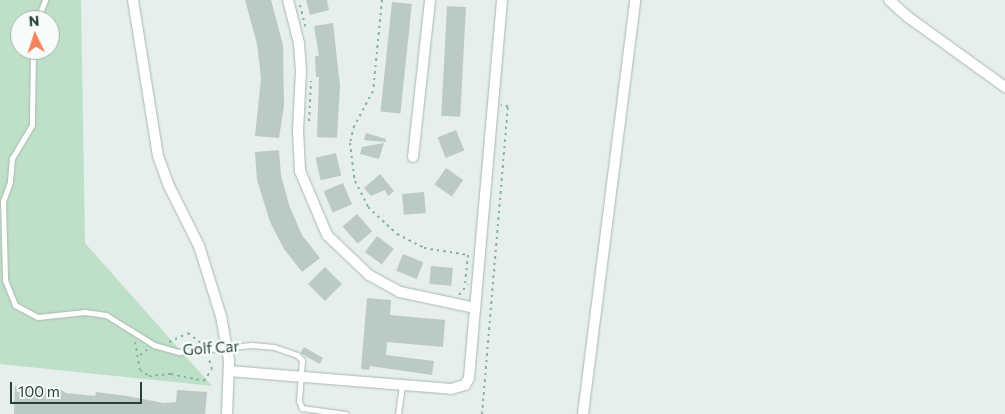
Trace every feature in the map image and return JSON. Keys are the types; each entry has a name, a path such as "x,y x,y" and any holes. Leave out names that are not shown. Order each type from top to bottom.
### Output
{"street":[{"path":"133,0 158,156 169,186 203,257 228,348 227,414"},
{"path":"288,0 300,62 300,171 327,235 369,275 400,292 475,308"},
{"path":"413,157 430,0"},
{"path":"229,371 455,389 465,384 469,378 502,0"},
{"path":"583,414 636,0"},
{"path":"889,0 908,18 1005,87"}],"lane":[{"name":"Golf Car","path":"33,60 32,125 12,158 10,182 3,201 2,270 12,300 25,313 45,318 85,312 99,313 119,321 154,345 188,352 259,345 296,355 302,363 299,401 302,408 346,414"},
{"path":"398,414 402,386"}],"path":[{"path":"298,0 307,33"},
{"path":"382,0 373,91 354,126 350,143 355,181 368,206 406,240 433,251 468,255 465,284 458,296"},
{"path":"308,125 311,78"},
{"path":"482,414 508,106 493,102"},
{"path":"465,284 477,285"},
{"path":"140,355 154,345"}],"green space":[{"path":"0,0 81,0 85,243 212,386 0,364"}],"building":[{"path":"245,0 271,0 283,45 284,106 279,138 255,136 261,79 257,44"},
{"path":"306,0 327,0 329,10 310,15"},
{"path":"392,2 412,4 400,113 381,111"},
{"path":"447,6 466,7 460,117 441,116"},
{"path":"333,23 340,86 337,138 317,137 319,77 316,77 315,56 319,56 314,26"},
{"path":"456,130 464,150 446,158 437,137"},
{"path":"366,133 386,139 386,142 364,140"},
{"path":"384,143 379,159 360,154 362,147"},
{"path":"279,150 281,175 289,205 302,235 320,258 302,272 284,249 270,222 257,180 255,152"},
{"path":"336,153 341,175 321,180 316,158"},
{"path":"446,168 463,180 452,196 435,184"},
{"path":"380,174 394,191 388,196 385,190 371,196 364,188"},
{"path":"343,183 352,204 333,212 324,191"},
{"path":"424,192 426,213 404,215 402,194"},
{"path":"357,214 372,231 358,244 343,226"},
{"path":"377,236 394,249 382,265 365,252"},
{"path":"403,254 423,262 417,279 396,271"},
{"path":"431,266 453,268 451,286 429,284"},
{"path":"325,267 342,284 325,301 308,284"},
{"path":"367,298 391,300 390,315 445,320 443,347 387,342 386,355 434,361 432,375 370,366 369,370 361,369"},
{"path":"304,347 323,358 320,364 300,353"},
{"path":"15,386 60,389 66,393 95,396 96,392 164,403 176,402 177,390 207,392 205,414 14,414"}]}
